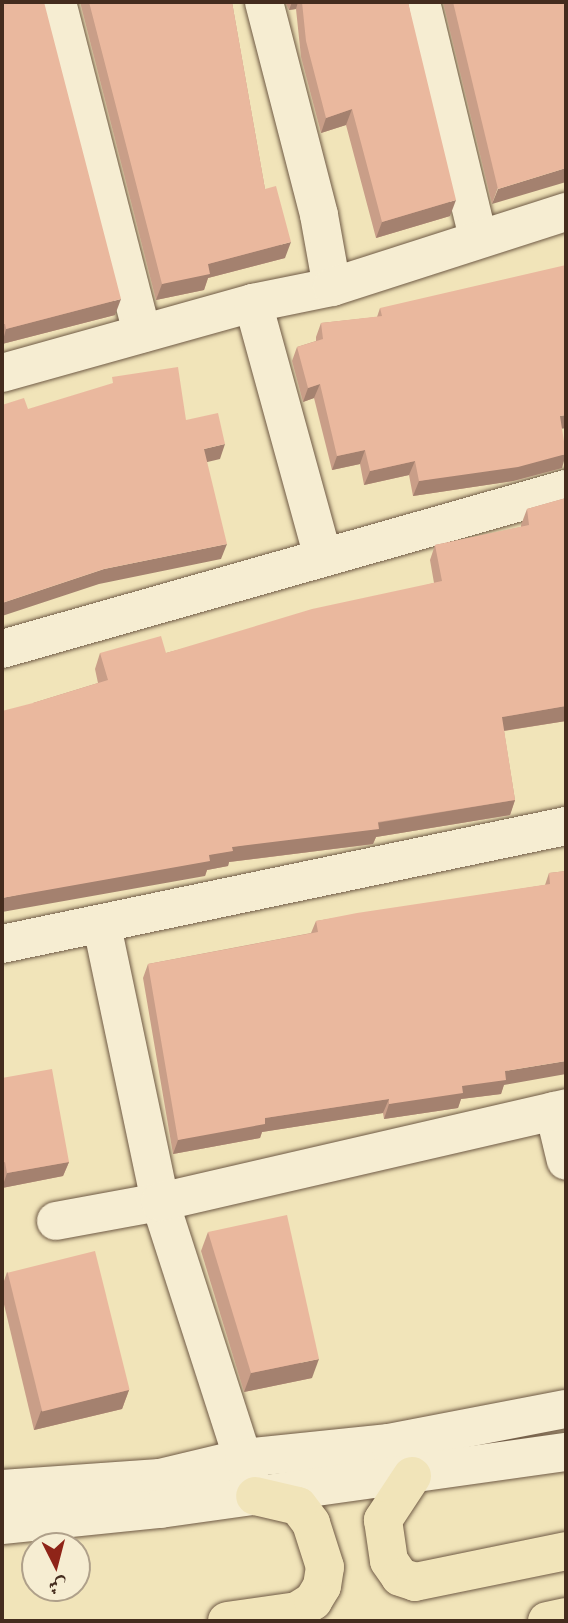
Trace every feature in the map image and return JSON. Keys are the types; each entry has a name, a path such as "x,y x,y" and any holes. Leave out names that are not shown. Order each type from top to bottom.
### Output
{"highway":[{"path":"412,1476 383,1520 389,1561 400,1577 415,1582 566,1551"},
{"path":"227,1621 297,1611 313,1601 322,1586 325,1567 312,1523 298,1506 255,1496"},
{"path":"547,1621 566,1618"}],"street":[{"path":"57,2 142,332"},
{"path":"264,2 319,215 332,287"},
{"path":"421,2 478,238"},
{"path":"2,372 253,303 332,287 566,212"},
{"path":"253,303 323,554"},
{"path":"2,649 323,554 566,489"},
{"path":"2,944 102,926 566,826"},
{"path":"102,926 160,1202 255,1496"},
{"path":"55,1221 160,1202 560,1109 566,1161"},
{"path":"2,1489 160,1478 244,1458 389,1443 566,1409"},
{"path":"2,1525 412,1476 566,1452"}],"building":[{"path":"2,2 44,2 121,299 6,329 5,324 2,324"},
{"path":"89,2 232,2 265,189 276,186 291,242 208,264 210,274 162,284"},
{"path":"302,2 408,2 456,200 382,222 352,109 326,118 306,41"},
{"path":"453,2 566,2 566,168 498,189"},
{"path":"566,265 566,415 560,416 566,454 518,467 419,481 415,461 370,471 365,450 337,456 320,384 308,388 297,347 323,339 321,323 382,316 380,308"},
{"path":"178,367 186,420 218,413 225,444 204,449 227,544 104,569 2,603 2,405 24,398 28,409 113,383 112,377"},
{"path":"566,498 566,706 502,717 515,800 378,822 379,829 232,847 233,851 209,855 210,861 2,898 2,711 108,680 100,653 161,636 166,653 312,609 442,581 435,545 529,525 527,509"},
{"path":"566,871 566,1061 505,1071 506,1080 462,1086 463,1093 389,1104 389,1099 265,1118 265,1124 178,1140 148,964 318,932 316,921 550,884 549,873"},
{"path":"52,1069 69,1162 7,1173 5,1162 2,1163 2,1078"},
{"path":"287,1215 319,1359 251,1373 208,1232"},
{"path":"95,1251 130,1390 42,1412 8,1273"}]}
